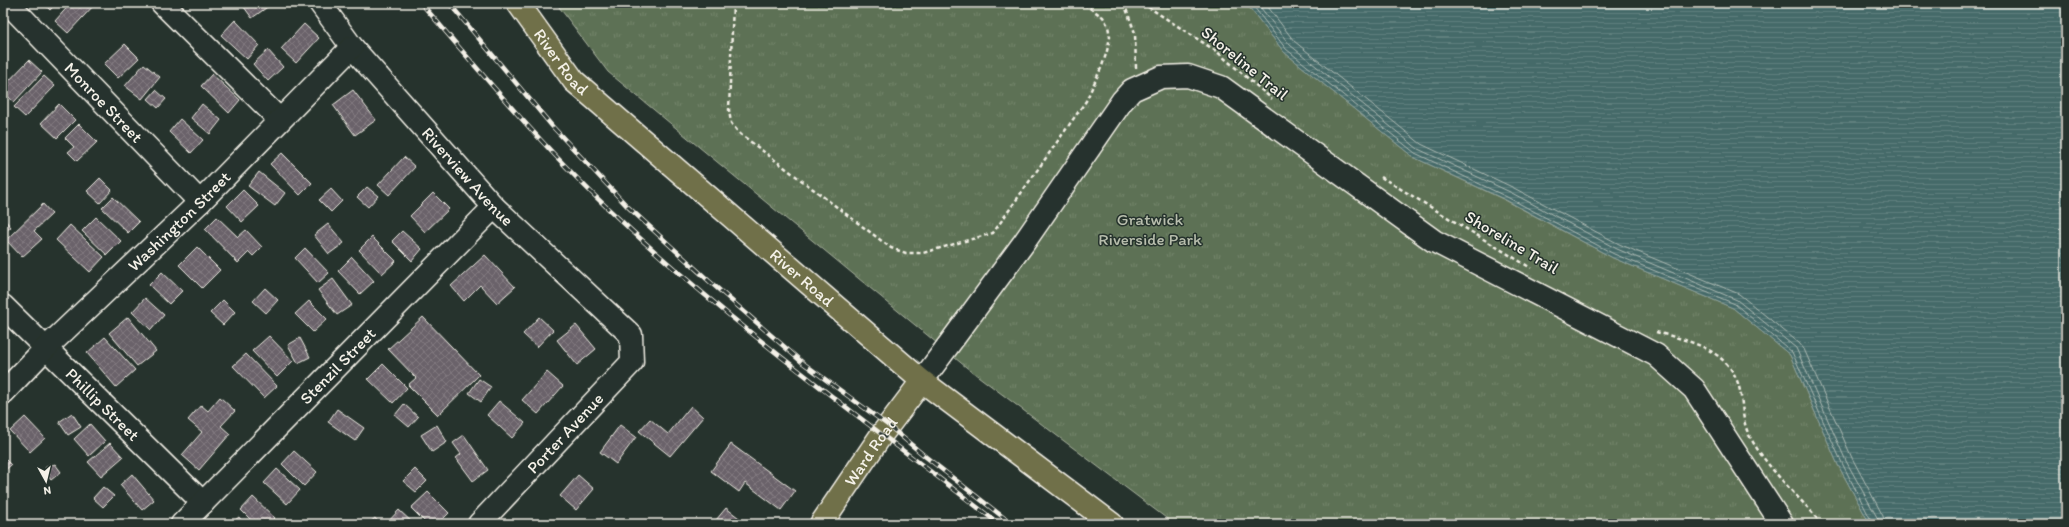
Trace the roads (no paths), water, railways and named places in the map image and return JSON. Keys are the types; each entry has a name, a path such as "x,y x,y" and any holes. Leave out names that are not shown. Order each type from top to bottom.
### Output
{"main road":[{"name":"River Road","path":"518,3 574,81 922,381 1112,524"},
{"name":"Ward Road","path":"821,524 882,434 922,381"}],"street":[{"name":"Monroe Street","path":"8,3 200,202"},
{"path":"162,3 280,120"},
{"name":"Riverview Avenue","path":"320,3 352,47 494,208 631,335"},
{"name":"Washington Street","path":"3,393 46,348 200,202 352,47"},
{"path":"922,381 1023,244 1122,101 1132,90 1161,78 1188,76 1221,87 1434,241 1656,355 1694,389 1782,524"},
{"name":"Stenzil Street","path":"182,524 494,208"},
{"name":"Phillip Street","path":"3,306 203,503"},
{"name":"Porter Avenue","path":"479,524 632,362 631,335"}],"water":[{"path":"1246,3 2066,3 2066,524 1870,524 1838,465 1790,355 1733,308 1613,258 1506,200 1413,157 1284,52"}],"railway":[{"path":"421,3 540,140 591,192 662,258 804,375 999,524"},
{"path":"449,3 552,126 627,206 709,281 803,363 889,426 1012,524"}],"park label":[{"name":"Gratwick Riverside Park","path":"1150,229"}]}
